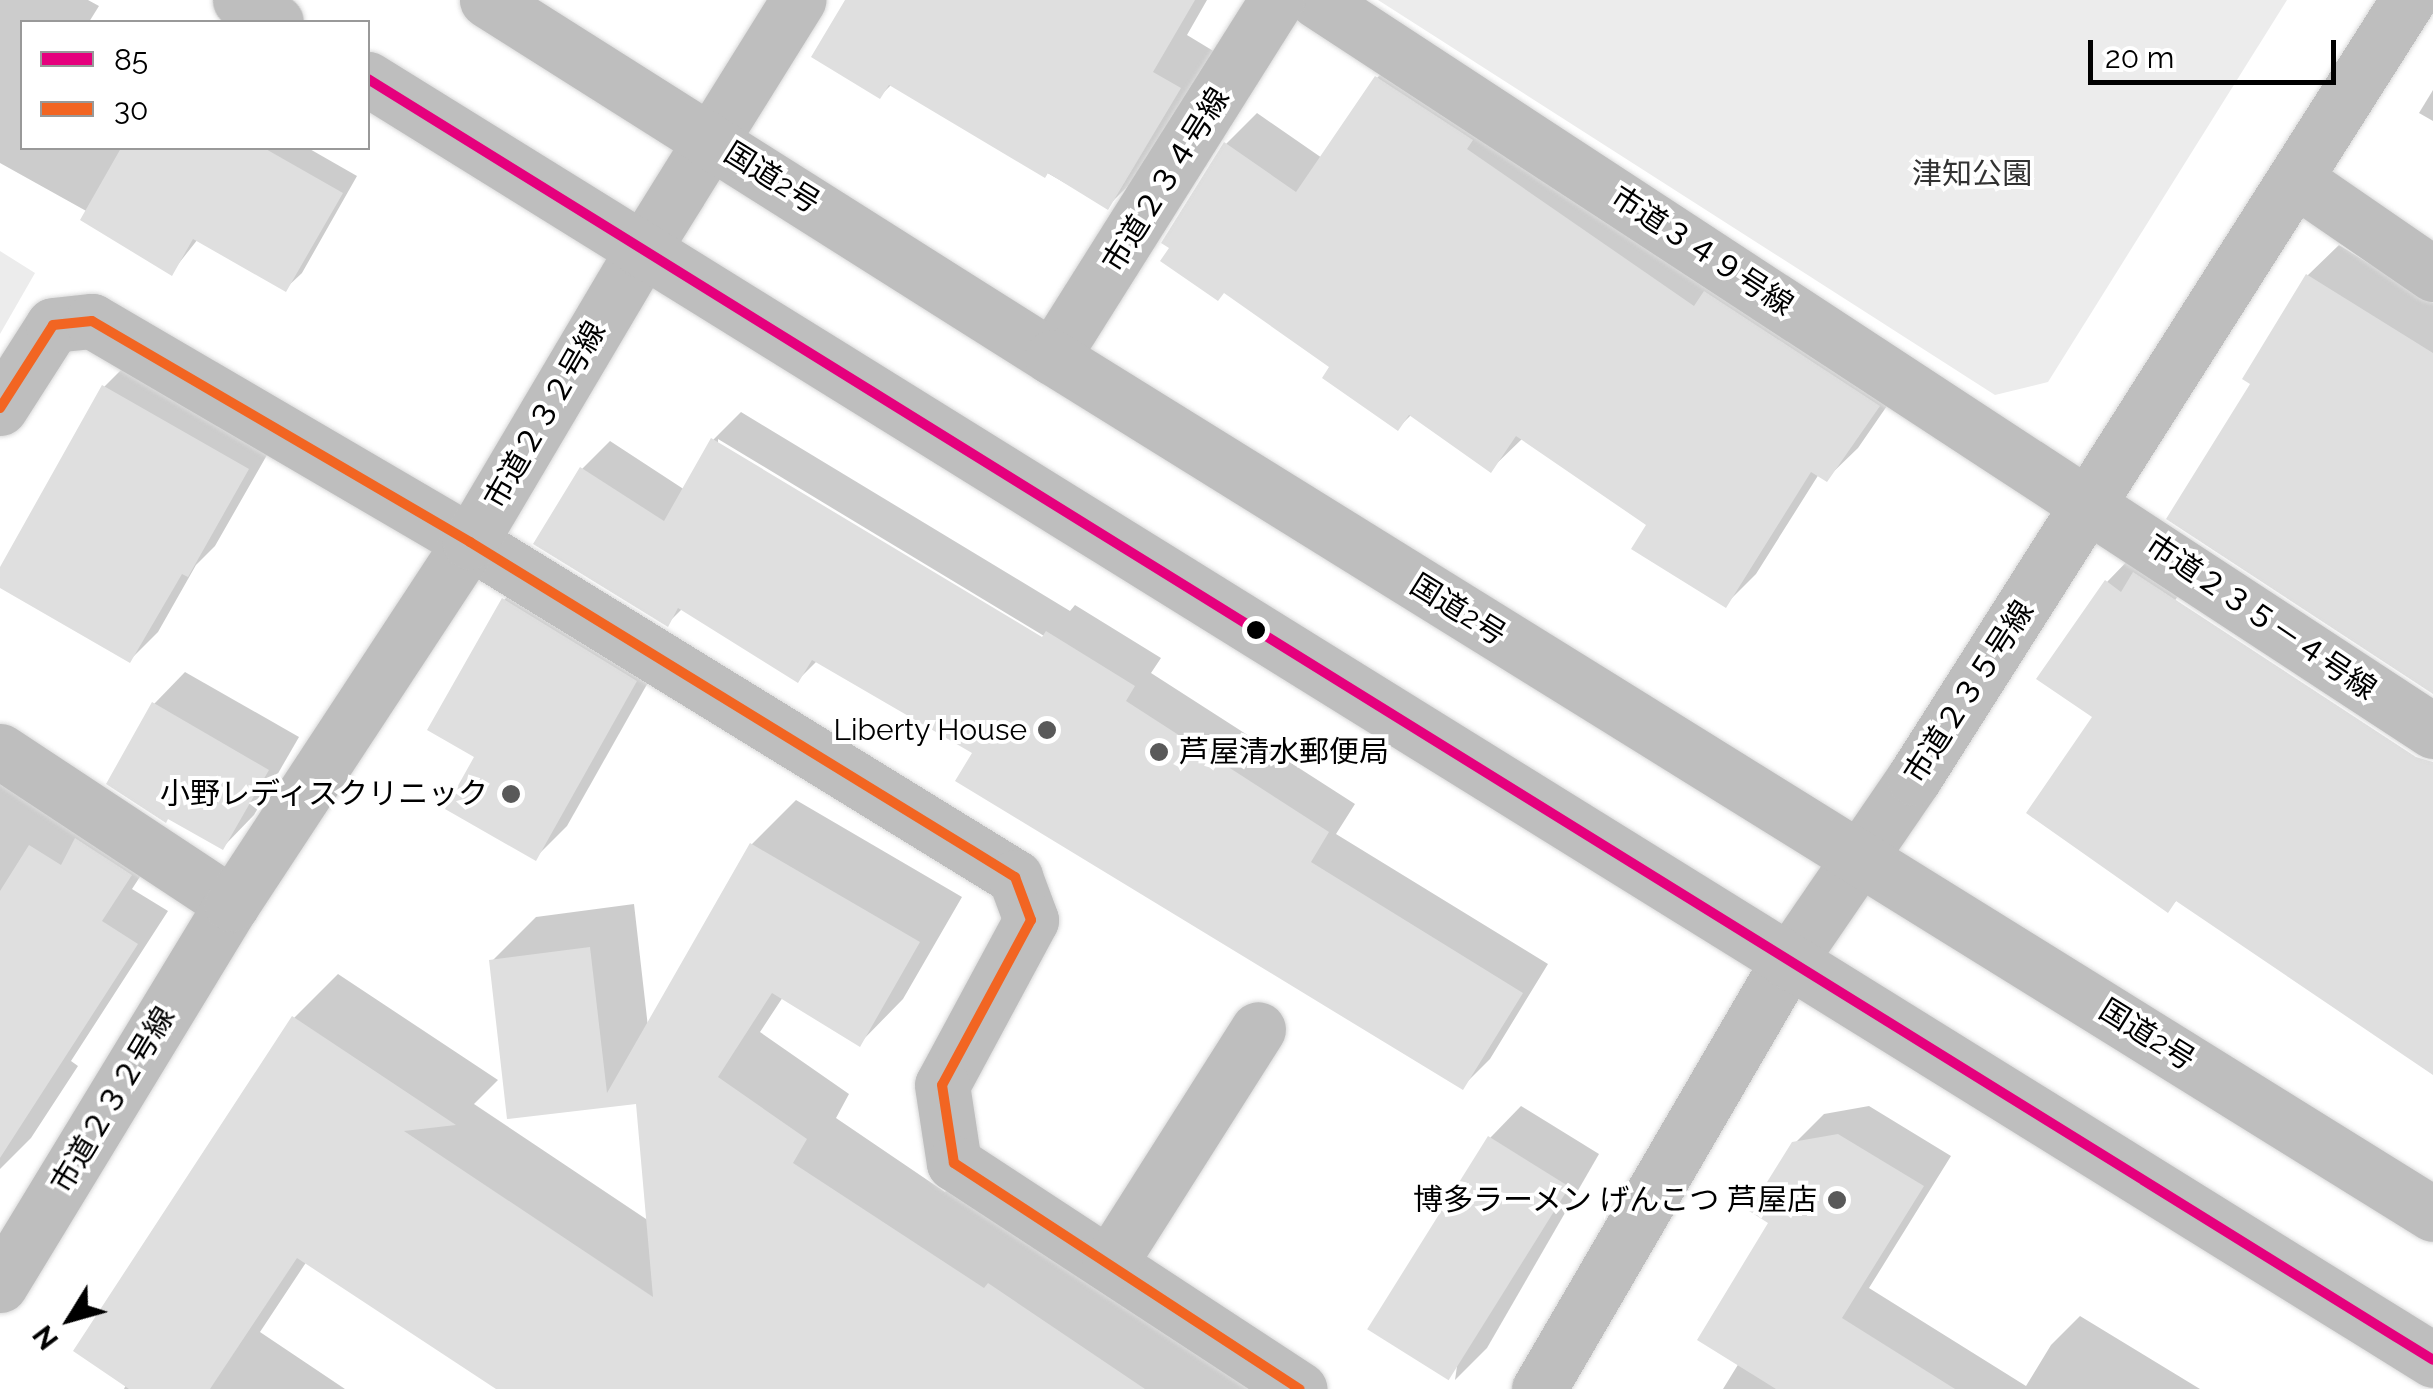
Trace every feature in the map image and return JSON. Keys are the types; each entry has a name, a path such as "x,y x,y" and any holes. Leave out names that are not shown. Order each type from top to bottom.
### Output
{"main road":[{"path":"240,0 273,20"},
{"name":"国道2号","path":"487,0 1052,357 2433,1214"},
{"name":"市道２３２号線","path":"9,1249 470,542 642,250 798,0"},
{"name":"市道２３４号線","path":"1052,357 1277,0"},
{"name":"市道３４９号線","path":"1316,0 2089,503"},
{"name":"市道２３５号線","path":"1539,1389 1788,962 1861,859 2408,0"},
{"path":"370,80 2433,1360"},
{"path":"2295,179 2433,274"},
{"path":"0,408 52,325 92,320 470,542 1015,877 1032,920 942,1086 954,1163 1300,1389"},
{"name":"市道２３５－４号線","path":"2089,503 2433,732"},
{"path":"0,750 232,904"},
{"path":"1109,1264 1258,1029"}],"green space":[{"name":"津知公園","path":"1378,0 2287,0 2048,382 1995,395"},
{"path":"0,251 35,273 0,334"}],"building":[{"path":"845,0 1195,0 1153,72 1181,88 1108,210 1048,173 1045,178 889,85 880,99 811,57"},
{"path":"1375,76 1473,140 1467,149 1694,306 1704,291 1880,406 1827,482 1811,472 1726,608 1631,549 1646,525 1516,436 1491,473 1409,415 1398,431 1322,378 1329,367 1224,293 1218,301 1160,261 1169,248 1161,243 1224,142 1296,192"},
{"path":"120,150 268,150 343,193 286,292 193,239 172,276 80,220"},
{"path":"2306,274 2433,353 2433,694 2166,519 2250,384 2242,379"},
{"path":"102,385 249,469 188,577 182,574 130,663 0,588 0,567"},
{"path":"711,438 1042,637 1046,631 1135,686 1126,701 1329,832 1311,862 1523,993 1463,1090 955,781 972,753 812,660 798,683 678,608 668,627 533,544 580,467 664,521"},
{"path":"2133,572 2416,757 2433,762 2433,1075 2176,901 2168,913 2026,813 2092,717 2036,679 2105,580 2121,592"},
{"path":"502,598 637,681 536,861 445,809 474,757 427,730"},
{"path":"152,702 269,770 223,850 168,819 166,823 106,784"},
{"path":"75,838 132,875 102,921 138,944 0,1158 0,891 29,845 61,865"},
{"path":"750,843 920,942 860,1047 772,993 718,1077 807,1139 793,1163 984,1288 988,1283 1145,1389 496,1389 297,1258 210,1389 129,1389 73,1351 292,1016 456,1125 404,1131 653,1297 636,1104 507,1119 489,960 590,947 607,1093"},
{"path":"1838,1134 1924,1186 1842,1318 1955,1389 1776,1389 1697,1340 1768,1223 1749,1211 1792,1142"},
{"path":"1488,1136 1569,1187 1449,1380 1367,1329"}],"transit line":[{"name":"85","path":"370,80 2433,1360"},
{"name":"30","path":"0,408 53,325 92,321 470,542 1015,877 1031,920 942,1085 954,1163 1300,1389"}],"place":[{"name":"Liberty House","path":"1047,730"},
{"name":"芦屋清水郵便局","path":"1159,752"},
{"name":"小野レディスクリニック","path":"511,794"},
{"name":"博多ラーメン げんこつ 芦屋店","path":"1837,1200"}]}
